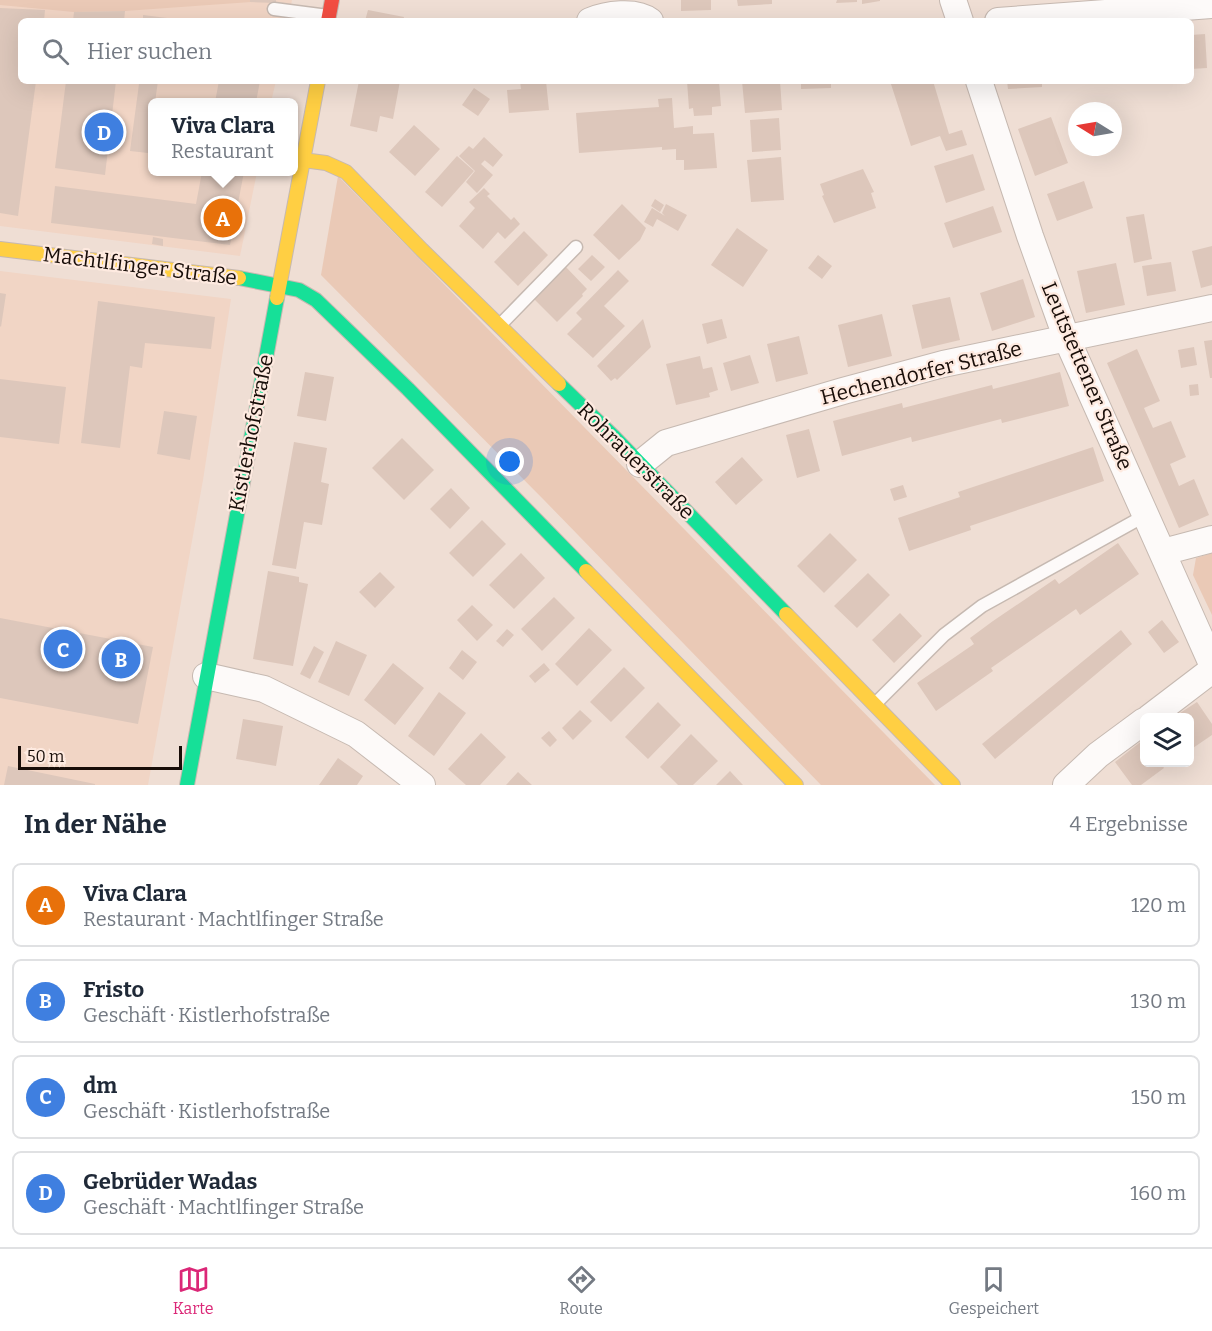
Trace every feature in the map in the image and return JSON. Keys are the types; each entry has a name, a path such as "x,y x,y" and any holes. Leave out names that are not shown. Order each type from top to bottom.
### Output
{"street":[{"path":"329,18 332,0"},
{"path":"953,0 959,18"},
{"path":"1038,18 1212,5"},
{"path":"598,18 632,15 647,18"},
{"name":"Kistlerhofstraße","path":"187,785 317,84"},
{"name":"Leutstettener Straße","path":"980,84 1066,337 1212,664"},
{"name":"Rohrauerstraße","path":"303,160 326,164 346,172 640,464 953,785"},
{"name":"Machtlfinger Straße","path":"0,249 279,285"},
{"path":"279,285 299,290 316,300 408,388 796,785"},
{"name":"Hechendorfer Straße","path":"640,464 666,443 943,364 1212,308"},
{"path":"1163,552 1212,539"},
{"path":"1154,713 1212,670"},
{"path":"206,676 264,689 356,734 422,785"},
{"path":"1066,785 1098,755 1140,724"}],"lane":[{"path":"299,18 274,13 329,18"},
{"path":"500,326 576,247"},
{"path":"875,704 944,635 982,606 1146,515"}],"shaded area":[{"path":"0,0 292,0 289,18 18,18 18,84 275,84 272,98 148,98 148,176 256,176 240,256 0,226"},
{"path":"0,0 252,0 251,2 125,11 74,12 0,5"},
{"path":"338,176 935,785 821,785 321,275"},
{"path":"0,271 231,299 203,480 148,785 0,785"},
{"path":"1212,553 1212,615 1193,575 1196,558"}],"building":[{"path":"250,0 276,0 276,3 250,2"},
{"path":"681,0 711,0 711,10 681,11"},
{"path":"737,0 772,0 772,4 738,6"},
{"path":"837,0 857,0 857,2 836,3"},
{"path":"862,0 880,0 880,1 862,4"},
{"path":"0,8 45,10 44,18 18,18 18,84 36,84 18,216 0,213"},
{"path":"368,10 404,17 404,18 366,18"},
{"path":"125,11 124,18 73,18 74,12"},
{"path":"143,15 167,18 143,18"},
{"path":"1205,34 1207,68 1194,69 1194,35"},
{"path":"66,84 116,84 105,175 55,168"},
{"path":"139,84 158,84 156,98 148,98 148,153 130,151"},
{"path":"218,84 259,84 257,98 216,98"},
{"path":"358,84 399,84 393,119 380,116 377,132 350,126"},
{"path":"520,84 546,84 549,110 509,113 507,90 521,89"},
{"path":"687,84 719,84 721,106 712,107 712,115 694,116 693,108 689,109"},
{"path":"742,84 780,84 782,110 745,113"},
{"path":"801,84 831,84 831,88 801,89"},
{"path":"891,84 934,84 949,134 962,130 967,145 946,151 940,136 911,146"},
{"path":"1007,84 1042,84 1042,87 1008,89"},
{"path":"474,88 490,99 478,116 462,105"},
{"path":"672,98 674,128 693,126 693,134 714,133 717,168 684,170 684,160 676,160 676,149 662,150 662,147 579,153 576,113 659,107 658,99"},
{"path":"1051,117 1068,163 1035,176 1018,129"},
{"path":"779,118 781,150 752,152 750,120"},
{"path":"414,125 440,149 415,176 389,152"},
{"path":"484,137 503,155 493,167 485,160 481,164 493,175 477,193 466,182 475,171 459,156 469,146 473,149"},
{"path":"973,154 985,190 946,203 934,166"},
{"path":"457,156 474,171 442,207 425,192"},
{"path":"781,157 784,200 751,202 747,160"},
{"path":"863,169 874,192 871,193 876,208 834,223 822,196 824,195 820,184"},
{"path":"201,176 243,176 230,245 51,223 55,186 196,204"},
{"path":"1084,181 1093,208 1057,221 1047,194"},
{"path":"484,188 490,194 487,196 511,220 514,217 520,224 505,239 498,232 483,249 459,226 475,208 469,202"},
{"path":"655,199 664,205 660,212 651,206"},
{"path":"622,204 646,228 640,240 619,260 593,235"},
{"path":"666,204 687,215 678,231 657,219 653,227 644,222 652,208 665,216 662,213"},
{"path":"993,206 1002,232 953,248 944,223"},
{"path":"1144,214 1152,259 1134,263 1126,217"},
{"path":"737,228 768,250 743,287 711,265"},
{"path":"524,231 548,255 518,286 494,262"},
{"path":"153,237 163,239 163,246 152,244"},
{"path":"1212,246 1212,285 1201,288 1192,251"},
{"path":"592,255 605,267 591,281 578,269"},
{"path":"818,255 832,266 822,279 808,268"},
{"path":"1171,262 1176,291 1147,296 1142,266"},
{"path":"1116,263 1125,305 1086,313 1077,271"},
{"path":"564,265 587,289 557,322 532,297"},
{"path":"618,270 629,281 604,306 625,326 593,358 567,334 582,319 576,313"},
{"path":"1023,279 1035,317 992,331 980,293"},
{"path":"0,293 6,294 1,327 0,326"},
{"path":"950,297 960,340 922,349 912,305"},
{"path":"98,301 215,317 211,349 145,343 142,368 130,366 120,448 81,443"},
{"path":"882,314 892,356 848,367 838,325"},
{"path":"643,319 651,347 617,380 615,378 611,381 597,366"},
{"path":"722,319 727,338 707,344 702,324"},
{"path":"799,336 808,374 776,382 767,344"},
{"path":"1212,340 1212,378 1210,378 1204,341"},
{"path":"1194,347 1197,365 1181,368 1178,350"},
{"path":"1137,349 1160,401 1144,408 1153,428 1171,421 1186,457 1170,464 1179,486 1194,479 1209,515 1179,528 1107,363"},
{"path":"750,355 759,383 731,391 723,363"},
{"path":"700,356 703,369 712,367 718,390 709,393 710,397 676,405 666,364"},
{"path":"305,372 334,377 326,421 297,416"},
{"path":"1060,372 1069,406 1002,423 1001,419 912,442 911,437 842,456 833,421 902,403 903,408 992,385 993,389"},
{"path":"0,379 66,387 59,444 0,437"},
{"path":"1198,384 1199,395 1190,396 1189,385"},
{"path":"164,411 197,416 190,460 157,454"},
{"path":"809,429 820,471 797,478 786,435"},
{"path":"402,438 434,470 404,500 372,468"},
{"path":"294,442 327,448 321,482 329,484 322,525 304,522 296,569 272,565"},
{"path":"1093,447 1104,481 970,526 971,530 909,551 898,518 960,497 958,492"},
{"path":"742,457 763,480 736,505 715,482"},
{"path":"903,485 907,497 894,501 890,489"},
{"path":"451,488 470,508 450,529 430,509"},
{"path":"482,520 506,544 473,577 449,553"},
{"path":"830,533 857,560 824,593 797,566"},
{"path":"1118,543 1139,574 1080,615 1076,609 991,668 993,671 936,711 917,683 974,644 970,638 993,621 1055,579 1059,584"},
{"path":"521,553 545,578 514,609 489,585"},
{"path":"268,571 299,577 299,582 308,584 293,666 253,659"},
{"path":"380,572 395,587 375,608 359,592"},
{"path":"868,573 890,595 857,628 834,606"},
{"path":"554,597 575,618 542,651 521,629"},
{"path":"472,605 493,625 477,641 457,620"},
{"path":"900,613 922,636 894,663 872,640"},
{"path":"0,618 153,647 138,724 0,698"},
{"path":"1162,620 1179,642 1164,653 1148,632"},
{"path":"589,628 612,650 577,686 555,664"},
{"path":"507,629 514,635 503,647 496,641"},
{"path":"1121,630 1132,644 995,759 982,744"},
{"path":"336,641 367,655 349,696 318,682"},
{"path":"314,646 324,652 310,679 300,674"},
{"path":"462,650 477,662 463,680 449,668"},
{"path":"393,663 424,688 395,725 364,700"},
{"path":"544,663 550,670 535,683 529,676"},
{"path":"624,667 645,688 611,722 590,702"},
{"path":"439,692 466,713 434,756 408,736"},
{"path":"658,702 681,725 648,759 625,737"},
{"path":"1197,702 1212,724 1212,735 1194,747 1194,713 1180,713"},
{"path":"580,710 592,721 573,740 562,728"},
{"path":"243,719 283,726 276,766 236,759"},
{"path":"549,731 557,740 550,747 541,738"},
{"path":"481,733 506,757 480,785 466,785 448,769"},
{"path":"691,734 718,761 693,785 678,785 660,767"},
{"path":"1140,742 1140,767 1164,768 1141,785 1132,785 1115,762"},
{"path":"338,758 363,776 357,785 319,785"},
{"path":"8,766 95,784 95,785 4,785"},
{"path":"730,771 743,785 716,785"},
{"path":"518,772 532,785 506,785"}],"traffic: fast":[{"path":"239,278 299,290 316,300 408,389 586,571"},
{"path":"187,785 277,298"},
{"path":"559,384 613,436 786,614"}],"traffic: slow":[{"path":"277,298 317,84"},
{"path":"303,160 326,163 346,172 559,384"},
{"path":"0,249 239,278"},
{"path":"586,571 796,785"},
{"path":"786,614 953,785"}],"traffic: jam":[{"path":"329,18 332,0"}],"place":[{"name":"Gebrüder Wadas","path":"104,132"},
{"name":"Viva Clara","path":"223,218"},
{"name":"dm","path":"63,649"},
{"name":"Fristo","path":"121,659"}]}
